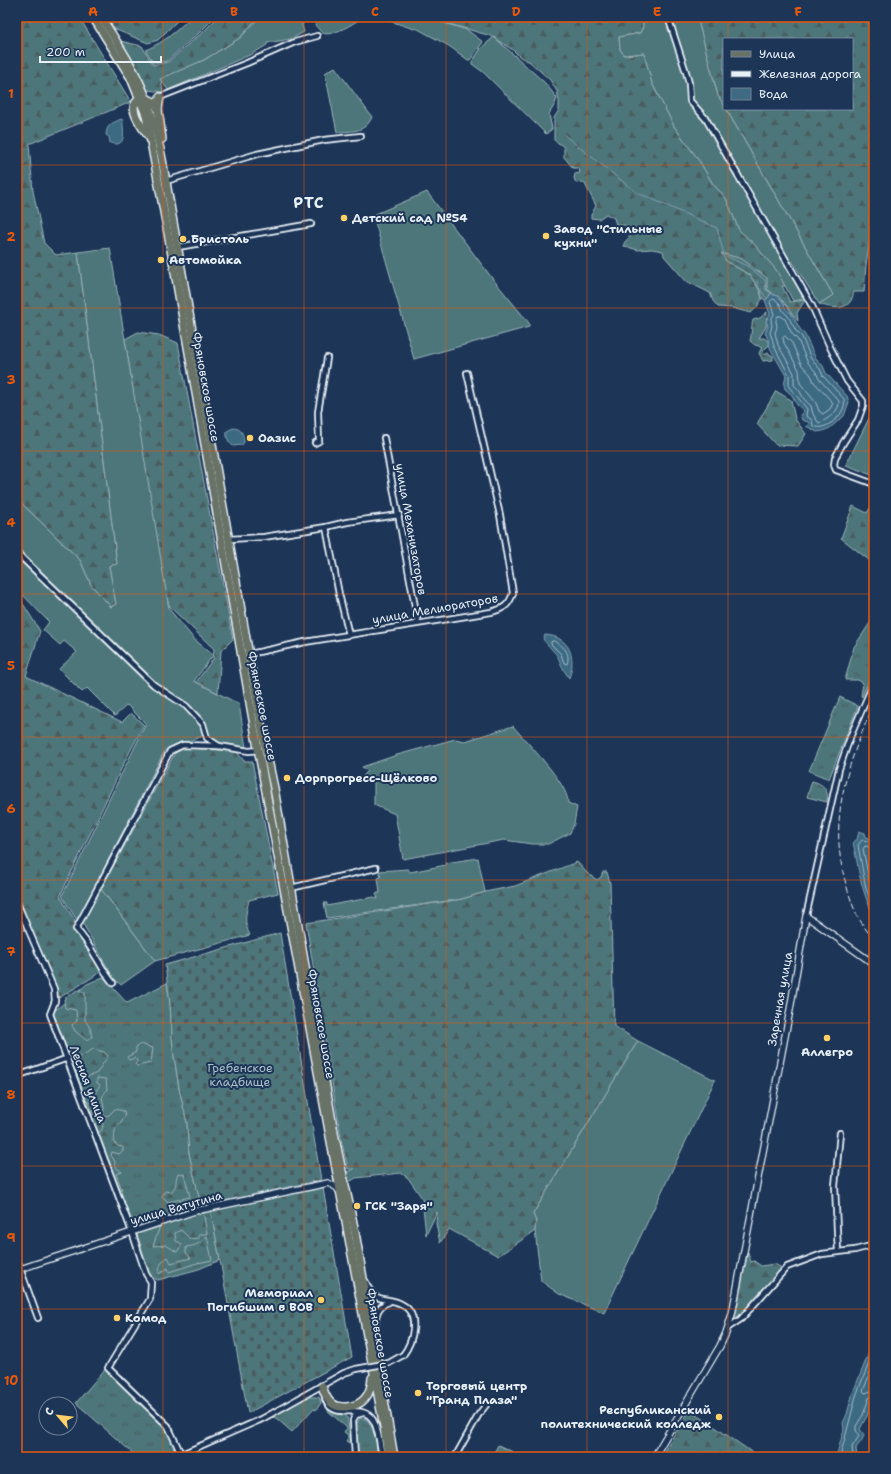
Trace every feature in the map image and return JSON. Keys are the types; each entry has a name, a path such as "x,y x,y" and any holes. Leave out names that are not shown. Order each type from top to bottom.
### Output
{"main road":[{"name":"Фряновское шоссе","path":"93,17 143,99 153,120 162,159 335,1138 361,1265 388,1457"},
{"name":"Фряновское шоссе","path":"100,17 127,59 140,86 143,99"},
{"path":"140,86 147,93 160,97"},
{"path":"143,99 160,97"},
{"path":"160,97 158,109 162,142 162,159"},
{"name":"Фряновское шоссе","path":"143,99 135,104 134,113 150,138 169,236 259,750 337,1174 394,1457"},
{"path":"143,99 154,102 158,109"},
{"path":"322,1386 327,1398 334,1405 340,1407 359,1404 370,1392 375,1359"}],"street":[{"path":"668,17 686,72 690,101 706,119 812,306 847,381 863,401 863,406 858,420 835,458 834,465 836,470 874,484"},
{"path":"160,97 247,63 295,42 317,36"},
{"path":"166,182 257,154 324,140 361,136"},
{"path":"178,247 311,224"},
{"path":"315,443 319,441 318,412 327,358"},
{"name":"улица Мелиораторов","path":"249,654 349,634 502,610 510,602 513,593 500,515 468,373"},
{"name":"улица Механизаторов","path":"384,438 418,623"},
{"path":"229,539 264,537 398,515"},
{"path":"326,527 339,594 349,634"},
{"path":"17,553 154,685 186,706 203,724 207,738 219,746"},
{"name":"Заречная улица","path":"654,1457 713,1358 729,1327 792,1002 806,916 839,769 851,735 874,682"},
{"path":"113,983 103,972 91,947 84,937 76,930 170,751 183,745 219,746 259,750"},
{"path":"291,888 376,868"},
{"name":"Лесная улица","path":"17,903 54,989 55,1001 50,1014 68,1058 146,1274 151,1282 150,1299 108,1368 168,1426 181,1454"},
{"path":"806,916 874,964"},
{"path":"17,1076 68,1058"},
{"path":"838,1252 835,1186 840,1133"},
{"path":"337,1174 328,1183 336,1187 341,1193"},
{"name":"улица Ватутина","path":"19,1270 195,1211 328,1183"},
{"name":"Заречная улица","path":"729,1327 741,1319 787,1267 822,1254 855,1250 874,1245"},
{"path":"17,1260 19,1270 38,1318"},
{"path":"175,1457 262,1419 344,1373 356,1369 389,1363 406,1351 412,1338 413,1326 408,1309 405,1305 395,1301 383,1300 374,1295 368,1286 361,1265"},
{"path":"375,1359 376,1316 385,1303 395,1301"},
{"path":"322,1386 327,1404 336,1410 344,1412 357,1411 367,1414 373,1420 382,1457"},
{"path":"455,1457 479,1414 486,1405"},
{"path":"344,1412 347,1413 351,1419 353,1428"},
{"path":"355,1457 353,1420 356,1416 362,1413 367,1414"}],"green space":[{"path":"17,17 79,17 131,102 29,144 33,191 44,243 56,255 78,252 117,564 109,566 116,604 111,607 91,585 80,560 17,499"},
{"path":"106,17 181,17 158,40 148,43 114,29"},
{"path":"191,17 215,17 167,61 153,63 146,50 170,36"},
{"path":"218,17 258,17 240,38 204,60 161,79 163,92 148,90 120,41 142,46 153,65 168,62"},
{"path":"260,17 302,17 304,20 302,25 304,32 291,39 267,43 267,45 252,54 168,90 160,79 204,60 240,38"},
{"path":"320,17 357,17 359,20 340,30 325,34 315,25 316,19"},
{"path":"371,17 425,17 467,30 483,42 470,60 468,60 449,46 416,28 414,29 387,20"},
{"path":"425,17 643,17 643,27 640,33 619,37 620,49 624,55 644,53 652,83 674,126 700,162 713,184 726,198 739,230 755,245 777,271 786,286 782,286 790,302 805,300 797,313 798,321 783,301 767,289 742,259 722,254 727,262 750,275 760,291 762,298 757,307 751,313 732,308 718,307 713,301 710,293 686,281 664,256 663,251 652,249 638,250 624,246 624,243 634,232 624,225 616,225 614,218 606,214 599,219 591,218 596,206 584,182 576,183 574,178 575,174 580,173 579,168 573,168 564,157 564,147 554,140 554,118 559,110 559,101 557,91 550,80 530,62 520,57 513,50 491,36"},
{"path":"643,17 697,17 718,96 723,104 723,110 727,110 833,295 819,304 792,261 787,265 805,299 793,301 777,271 755,245 739,230 726,198 713,184 700,162 674,126 652,83 644,53 624,55 620,49 619,37 640,33 643,27"},
{"path":"697,17 874,17 874,214 866,265 864,292 854,292 850,302 847,305 835,308 819,304 833,295 727,110 853,110 853,38 723,38 723,104 718,96"},
{"path":"494,37 545,83 557,98 549,114 552,129 546,134 483,72 472,64 481,48"},
{"path":"335,67 372,117 362,129 337,132 325,73"},
{"path":"427,192 492,278 529,323 529,327 414,359 373,215"},
{"path":"110,248 169,609 194,639 213,655 194,681 239,704 246,748 219,744 210,737 201,724 203,736 165,750 78,919 76,919 62,896 146,724 127,705 115,716 87,688 82,692 59,669 77,652 64,641 60,645 43,630 49,622 17,589 17,499 80,560 91,585 111,607 116,604 109,566 117,564 78,252"},
{"path":"721,253 742,259 767,278 767,289 772,293 769,297 765,300 762,298 760,291 750,275 727,262"},
{"path":"767,312 766,327 759,338 764,338 771,343 763,351 764,355 768,353 773,356 773,360 763,361 759,353 762,347 755,345 750,341 753,320 760,318"},
{"path":"138,332 159,335 178,343 233,639 221,651 218,693 196,682 213,659 214,649 170,607 164,593 125,339"},
{"path":"776,391 791,400 795,419 806,434 798,446 776,445 757,424"},
{"path":"874,408 874,476 846,465"},
{"path":"872,505 874,505 874,564 841,538 853,506 867,513"},
{"path":"17,594 40,631 26,676 122,722 131,713 144,725 60,896 75,921 74,929 101,972 59,998 17,893"},
{"path":"874,617 874,668 862,697 863,683 858,680 845,680 854,647"},
{"path":"840,697 858,706 829,779 809,771"},
{"path":"513,726 562,785 568,803 577,807 574,824 570,833 548,844 532,844 504,840 403,859 395,814 374,805 374,781 363,776 368,771 362,767 397,755 455,739 465,741"},
{"path":"184,748 236,751 244,761 252,761 278,893 249,900 246,914 246,926 250,935 155,961 101,889 175,753"},
{"path":"812,781 825,788 827,802 807,797"},
{"path":"478,858 485,892 462,899 327,918 324,903 327,903 327,906 374,897 378,899 376,893 380,893 378,878 381,877 379,871 408,869 410,872 446,865 445,863"},
{"path":"577,862 587,873 597,880 601,877 603,872 607,872 610,883 614,1026 638,1041 533,1214 536,1221 535,1231 498,1256 449,1229 440,1243 436,1224 437,1212 426,1235 422,1198 408,1178 401,1173 356,1178 349,1182 347,1172 354,1169 348,1169 342,1144 306,923 462,899 485,892 515,886"},
{"path":"101,889 155,961 121,985 114,979 82,922 95,896"},
{"name":"Гребенское кладбище","path":"280,933 321,1180 201,1206 189,1153 187,1123 179,1088 173,1050 170,1004 165,965"},
{"path":"103,977 127,1003 167,983 173,1050 179,1088 187,1123 189,1153 201,1206 133,1226 53,1012 87,984"},
{"path":"77,990 85,992 85,1020 90,1028 92,1037 86,1040 75,1031 72,1025 77,1021 76,1010 65,1008 64,999"},
{"path":"638,1041 715,1080 604,1313 559,1294 541,1281 535,1231 536,1221 533,1214"},
{"path":"141,1044 153,1048 151,1063 137,1066 135,1064 138,1061 135,1058 129,1060 127,1057 136,1052 136,1047"},
{"path":"93,1049 104,1052 108,1056 97,1073 87,1077 73,1069 69,1059 82,1056"},
{"path":"97,1078 106,1079 107,1089 102,1097 104,1107 103,1115 108,1116 115,1109 124,1111 125,1116 115,1130 114,1143 123,1147 123,1151 119,1154 112,1152 111,1155 115,1162 114,1166 122,1172 116,1174 122,1190 120,1192 97,1133 102,1130 103,1124 98,1116 94,1116 89,1102 100,1085 97,1083"},
{"path":"178,1173 184,1174 190,1197 168,1202 162,1196 165,1191 171,1192 176,1185"},
{"path":"323,1188 352,1357 248,1413 211,1211"},
{"path":"203,1211 207,1234 199,1234 199,1238 190,1239 181,1230 175,1233 176,1241 182,1244 177,1252 166,1245 153,1246 160,1226"},
{"path":"211,1211 220,1260 199,1269 158,1280 150,1277 137,1234"},
{"path":"207,1236 212,1260 169,1272 168,1268 159,1274 159,1269 162,1262 168,1257 171,1263 191,1258 186,1253 186,1247 198,1244"},
{"path":"748,1252 751,1262 754,1261 761,1266 774,1264 782,1268 737,1320 735,1319"},
{"path":"106,1368 171,1426 182,1450 168,1457 137,1457 78,1405 78,1401"},
{"path":"307,1397 319,1397 321,1403 316,1410 313,1409 292,1432 276,1418 272,1417 294,1403"},
{"path":"327,1410 345,1414 347,1417 351,1441 350,1443 346,1441 349,1436 344,1432 347,1428"},
{"path":"690,1410 759,1457 660,1457"},
{"path":"360,1418 369,1422 372,1427 378,1457 357,1457 356,1425"},
{"path":"498,1445 513,1452 511,1457 492,1457"}],"water":[{"path":"121,119 123,120 122,140 120,143 116,144 110,143 109,137 106,135 107,129 110,125"},
{"path":"771,293 778,296 783,302 786,309 791,313 805,335 815,357 823,366 826,373 847,396 849,402 844,416 830,428 823,431 817,432 806,426 809,423 802,420 800,415 804,411 797,405 792,395 785,389 784,385 786,376 770,348 765,333 768,326 766,321 770,314 765,300"},
{"path":"233,428 240,430 243,434 244,442 242,445 233,446 229,441 227,431"},
{"path":"545,635 560,639 569,649 572,663 569,678 557,655 543,639"},
{"path":"859,831 865,833 866,837 874,839 874,915 869,906 863,888 853,842 857,840"},
{"path":"874,1340 874,1394 867,1416 860,1429 864,1435 856,1448 857,1457 836,1457 844,1429 843,1423 852,1395"}],"waterway":[{"path":"564,135 636,192 717,228 724,255 749,267 765,280 766,290 771,293"},
{"path":"757,281 758,286 767,299"}],"railway":[{"path":"874,704 856,748 843,792 839,837 841,860 851,900 857,915 874,941"}],"place":[{"name":"Детский сад №54","path":"344,218"},
{"name":"Завод \"Стильные кухни\"","path":"546,236"},
{"name":"Бристоль","path":"183,239"},
{"name":"Автомойка","path":"161,260"},
{"name":"Оазис","path":"250,438"},
{"name":"Дорпрогресс-Щёлково","path":"287,778"},
{"name":"Аллегро","path":"827,1038"},
{"name":"ГСК \"Заря\"","path":"357,1206"},
{"name":"Мемориал Погибшим в ВОВ","path":"321,1300"},
{"name":"Комод","path":"117,1318"},
{"name":"Торговый центр \"Гранд Плаза\"","path":"418,1393"},
{"name":"Республиканский политехнический колледж","path":"719,1417"}],"district":[{"name":"РТС","path":"309,202"}]}
